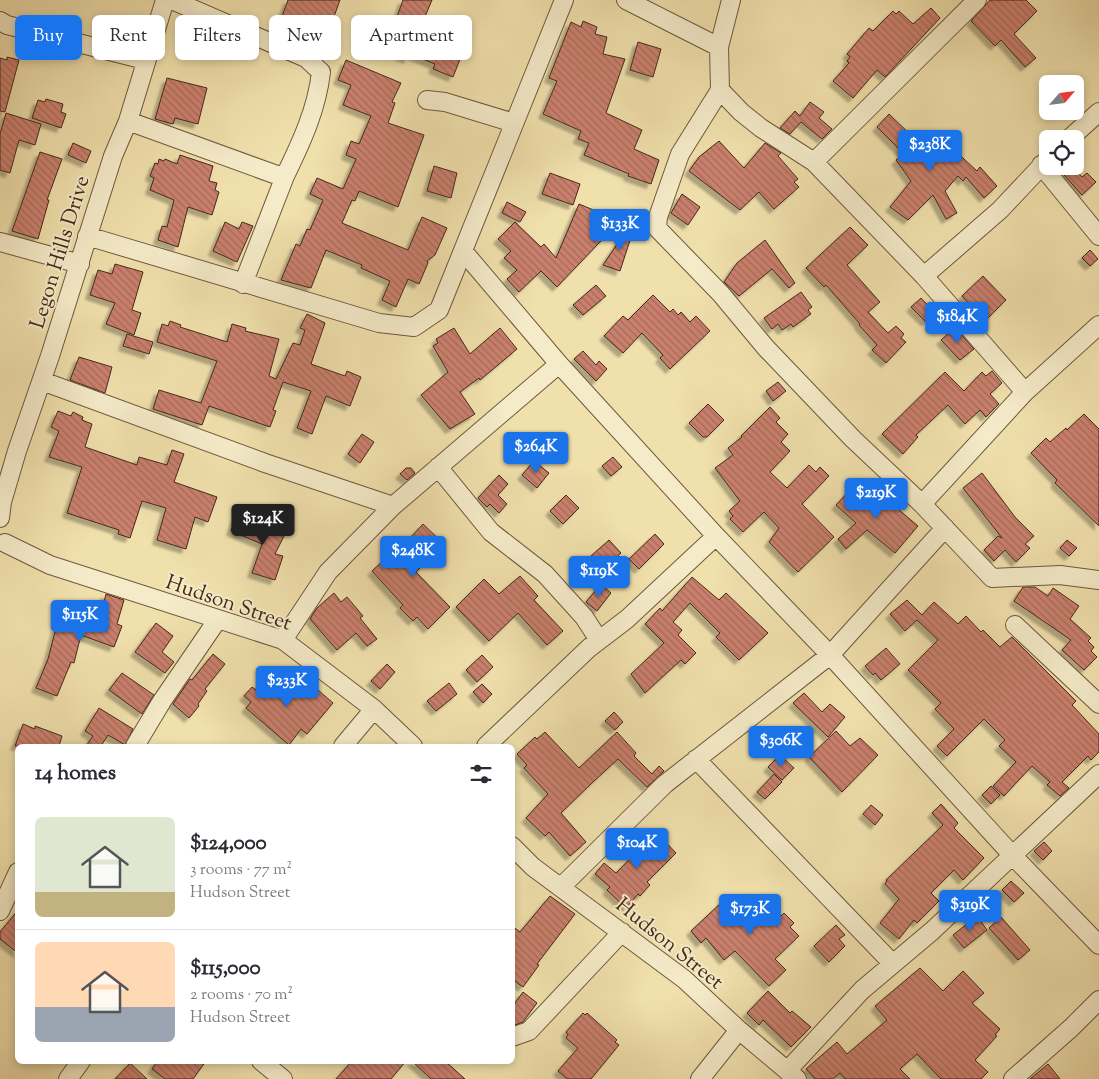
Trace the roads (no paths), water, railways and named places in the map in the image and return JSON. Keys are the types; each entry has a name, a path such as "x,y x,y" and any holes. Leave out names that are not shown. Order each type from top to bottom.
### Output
{"street":[{"name":"Legon Hills Drive","path":"160,15 165,0"},
{"path":"172,0 306,58 322,72 319,92 302,140 285,176 243,284"},
{"path":"87,236 379,323 414,327 439,310 564,0"},
{"path":"626,0 719,48"},
{"path":"732,0 719,48 720,90 680,154 658,217 657,228 720,294 766,348 853,439 922,504 992,578 1060,574 1098,579"},
{"path":"814,162 977,0"},
{"path":"0,20 7,25 92,47"},
{"name":"Legon Hills Drive","path":"0,518 2,502 17,451 42,382 113,156 128,121 145,60"},
{"path":"720,90 741,112 814,162 924,276 1025,392"},
{"path":"427,100 452,104 514,123"},
{"path":"1080,130 1099,112"},
{"path":"128,121 285,176"},
{"path":"924,276 1000,210 1039,167"},
{"path":"1054,175 1099,236"},
{"path":"0,242 80,264"},
{"path":"463,251 559,364 716,536 830,655 1013,856 1099,945"},
{"path":"922,504 1025,392 1099,325"},
{"path":"282,640 328,572 393,506 559,364"},
{"path":"42,382 265,463 393,506"},
{"path":"438,467 491,532 545,574 584,617 599,640"},
{"path":"0,523 3,549"},
{"path":"561,887 665,784 830,655 944,528"},
{"path":"488,744 599,640 627,619 716,536"},
{"name":"Hudson Street","path":"3,549 282,640 374,709 411,744"},
{"path":"136,744 162,701 218,619"},
{"path":"1015,624 1099,704"},
{"path":"345,744 374,709"},
{"path":"696,759 893,964"},
{"path":"792,1075 862,990 1013,856 1099,774"},
{"name":"Hudson Street","path":"515,849 533,867 684,979 738,1030 792,1075"},
{"path":"0,911 15,878"},
{"path":"515,1036 529,1031 622,932"},
{"path":"1014,1078 1071,1028 1099,1000"},
{"path":"700,1079 738,1030"},
{"path":"68,1079 79,1064"},
{"path":"265,1064 283,1079"}]}
